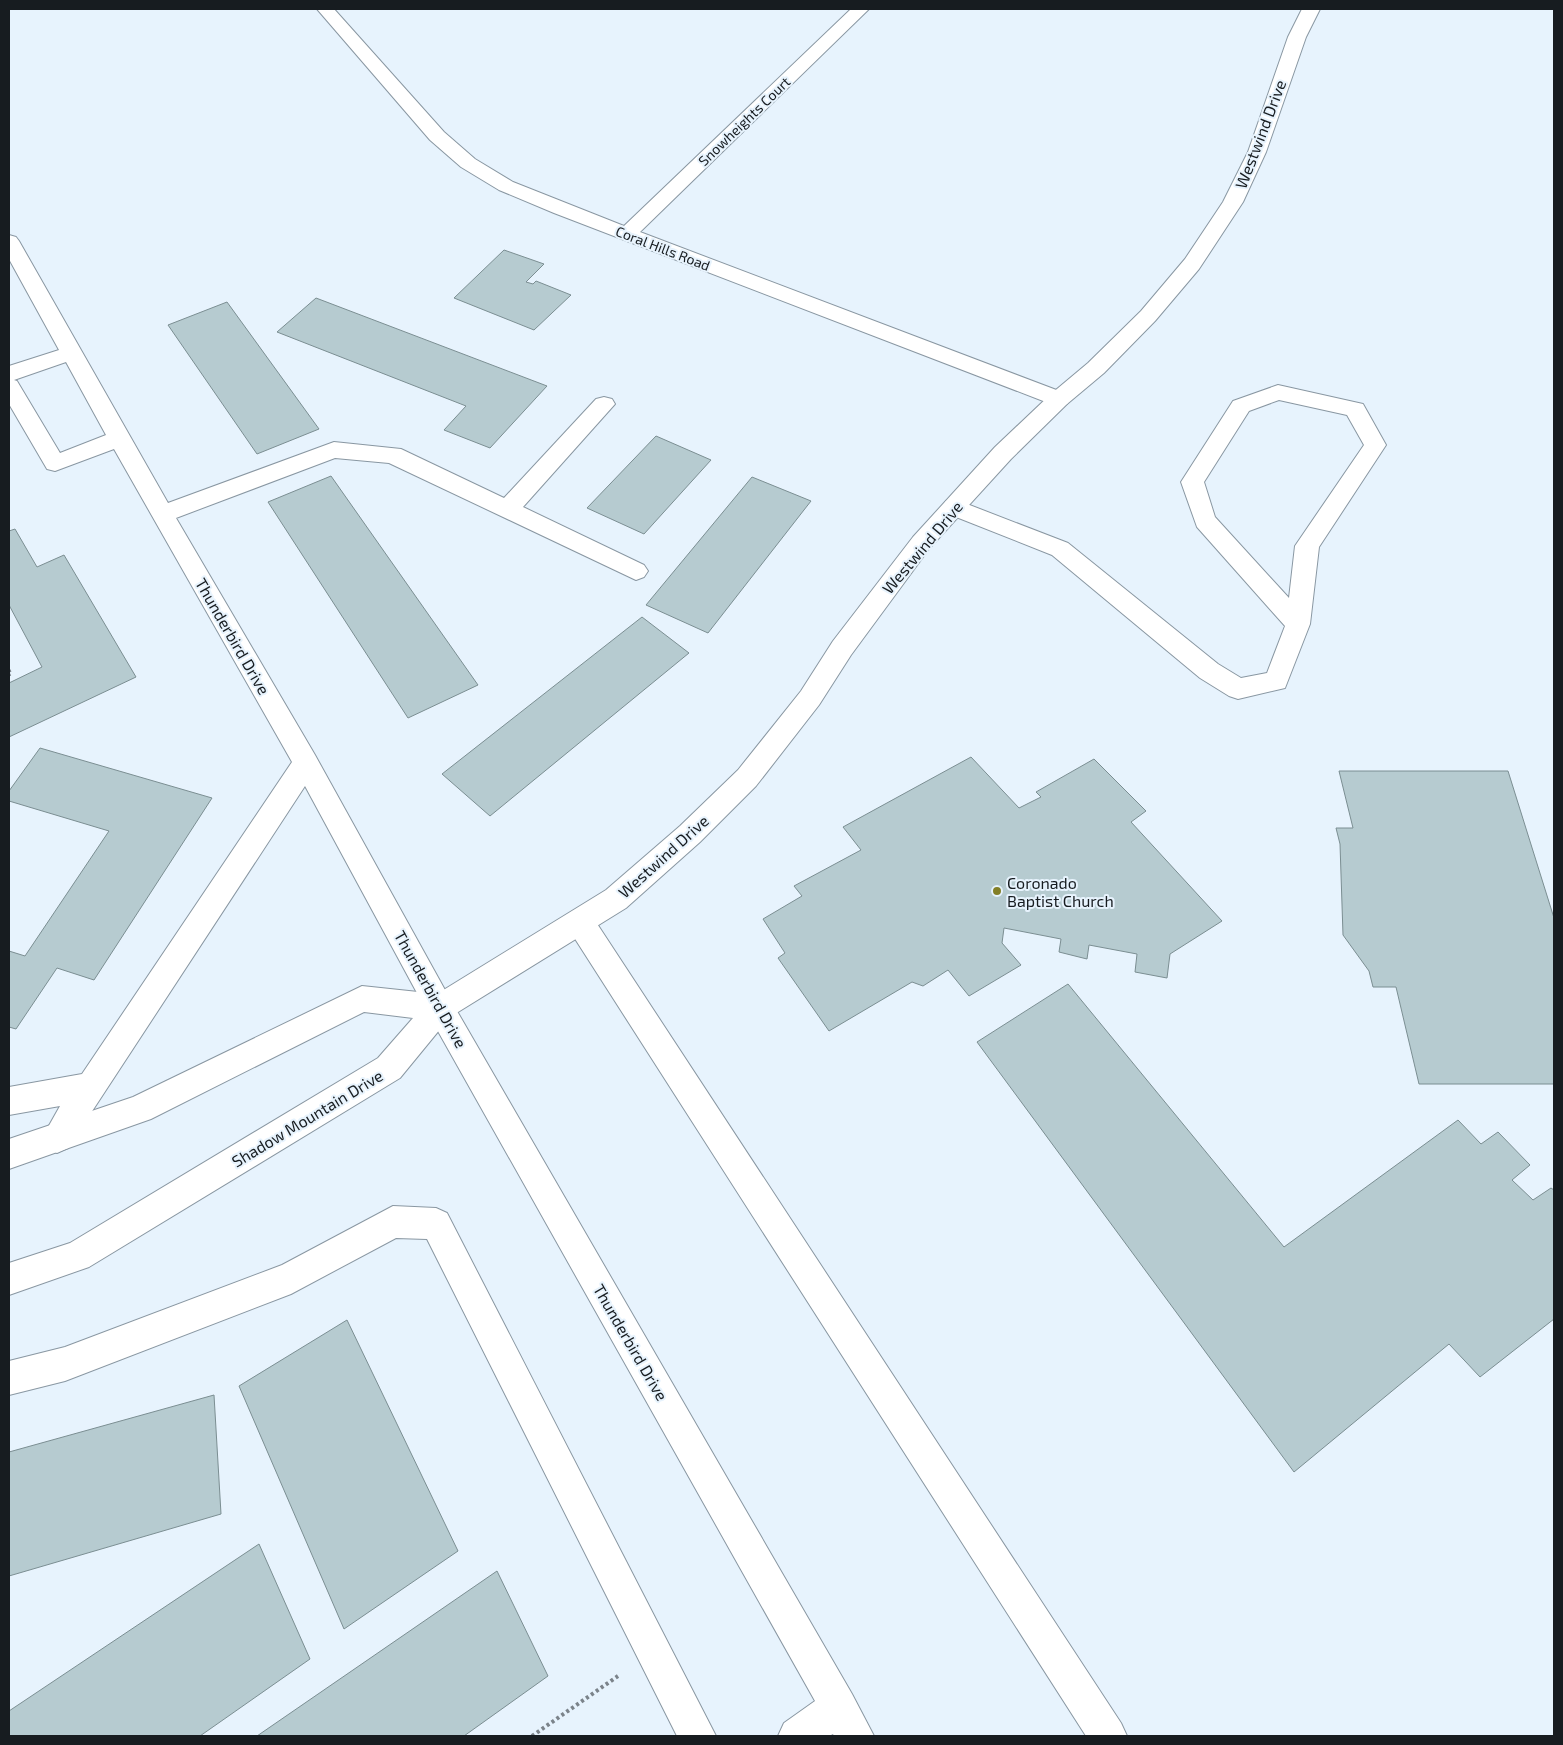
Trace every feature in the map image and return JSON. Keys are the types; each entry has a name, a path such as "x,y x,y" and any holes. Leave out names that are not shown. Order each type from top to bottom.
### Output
{"street":[{"name":"Coral Hills Road","path":"325,9 437,136 468,163 506,186 561,209 1059,400"},
{"name":"Snowheights Court","path":"627,234 861,9"},
{"name":"Westwind Drive","path":"440,1008 616,899 690,834 747,778 810,698 842,648 921,543 1002,453 1096,368 1148,316 1192,264 1233,202 1257,152 1297,37 1311,9"},
{"name":"Thunderbird Drive","path":"9,241 119,439 306,763 440,1008 847,1722"},
{"path":"9,374 71,352"},
{"path":"9,386 55,463 119,439"},
{"path":"954,507 1060,549 1209,671 1238,689 1276,682 1298,624 1307,546 1375,445 1355,409 1278,392 1241,406 1192,482 1205,520 1298,624"},
{"path":"507,510 604,404"},
{"path":"163,514 334,450 393,455 636,571"},
{"path":"57,1138 306,763"},
{"path":"580,922 1108,1736"},
{"path":"9,1154 140,1109 362,999 440,1008"},
{"name":"Shadow Mountain Drive","path":"9,1279 78,1256 389,1068 440,1008"},
{"path":"9,1101 91,1087"},
{"path":"9,1378 65,1364 291,1278 393,1222 436,1224 697,1736"},
{"path":"797,1736 847,1722"}],"path":[{"path":"9,670 11,674 9,675"},
{"path":"532,1736 654,1651"}],"building":[{"path":"504,250 544,264 526,282 533,284 536,281 571,295 534,330 454,298"},
{"path":"316,298 547,386 490,448 444,430 466,406 277,332"},
{"path":"227,302 319,429 257,454 168,325"},
{"path":"656,436 711,460 644,534 587,508"},
{"path":"331,476 478,685 408,718 268,502"},
{"path":"752,477 811,501 708,633 646,605"},
{"path":"15,529 37,567 64,555 136,677 9,737 9,683 42,667 9,605 9,531"},
{"path":"642,617 689,653 490,816 442,774"},
{"path":"40,748 212,798 94,980 57,968 16,1029 9,1027 9,951 25,956 109,831 9,801 9,791"},
{"name":"Coronado Baptist Church","path":"971,757 1019,808 1041,797 1036,792 1094,759 1146,811 1131,822 1222,921 1170,954 1167,978 1135,972 1137,954 1089,945 1087,959 1059,952 1061,939 1004,928 1002,943 1021,965 969,996 948,970 923,986 912,982 829,1031 778,958 785,953 763,919 802,896 794,886 861,850 843,827"},
{"path":"1339,771 1508,771 1554,918 1554,1084 1419,1084 1396,987 1373,987 1369,971 1343,935 1340,844 1336,828 1353,828"},
{"path":"1068,984 1284,1247 1458,1120 1481,1144 1498,1132 1530,1165 1512,1180 1533,1200 1551,1188 1554,1190 1554,1319 1480,1377 1449,1344 1294,1472 977,1042"},
{"path":"347,1320 458,1551 344,1629 239,1386"},
{"path":"214,1395 221,1514 9,1576 9,1452"},
{"path":"259,1544 310,1659 200,1736 9,1736 9,1711"},
{"path":"497,1571 548,1676 464,1736 257,1736"}],"place":[{"name":"Coronado Baptist Church","path":"997,891"}]}
